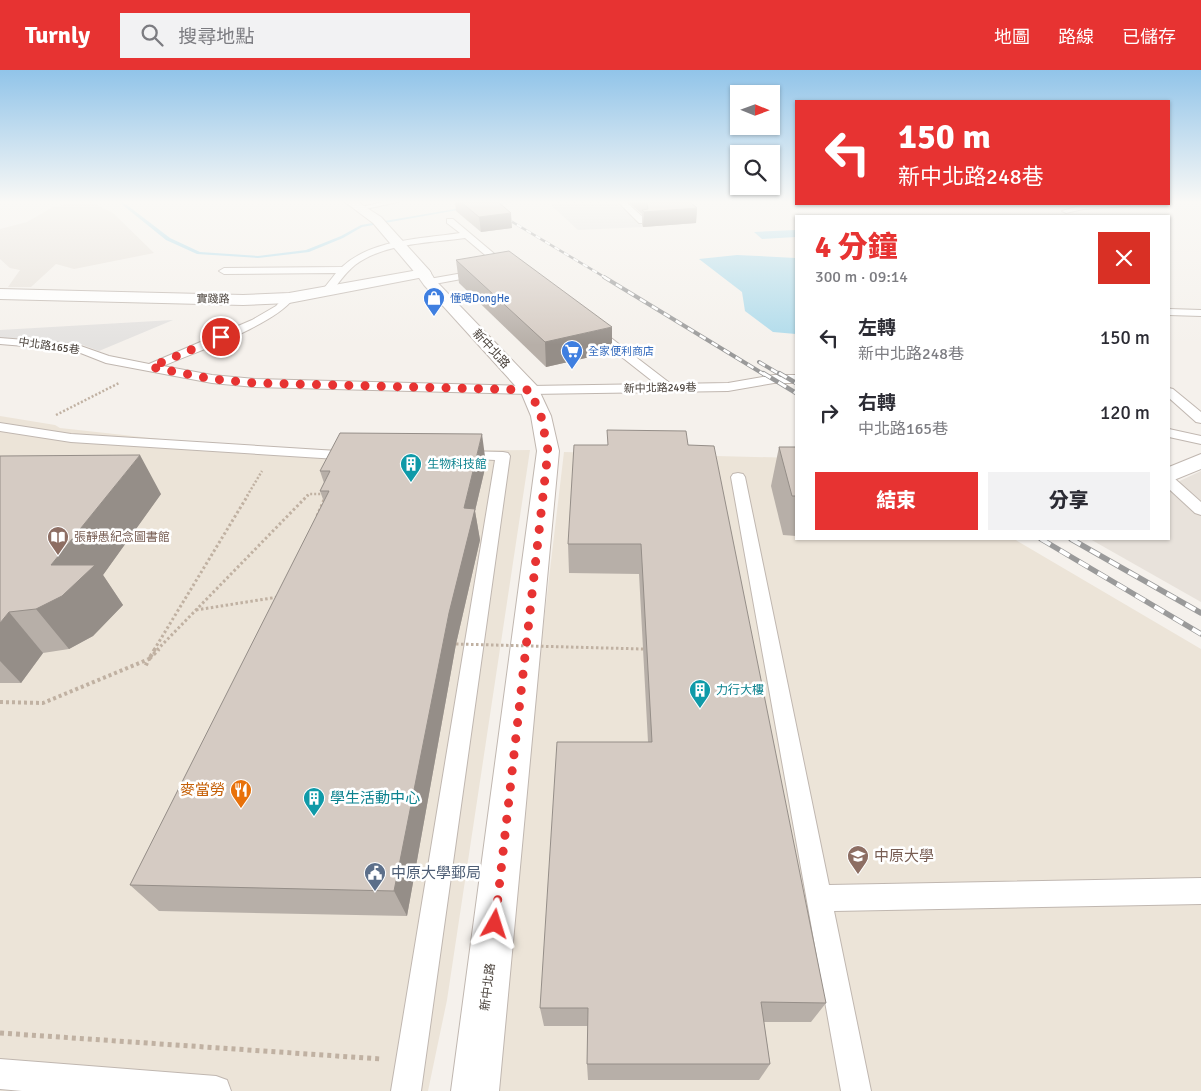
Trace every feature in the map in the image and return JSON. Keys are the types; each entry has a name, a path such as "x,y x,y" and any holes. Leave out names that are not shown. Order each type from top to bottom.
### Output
{"street":[{"name":"新中北路","path":"404,250 426,277 530,390 541,416 548,451 489,983 475,1091"},
{"name":"實踐路","path":"0,294 243,300 289,298 426,277"},
{"path":"1170,475 1201,461"}],"lane":[{"path":"326,292 344,270 357,260 362,250"},
{"path":"478,250 496,271"},
{"path":"426,277 513,268 521,274"},
{"path":"224,271 344,270"},
{"path":"151,367 256,322 280,308 289,298"},
{"path":"1170,312 1201,313"},
{"path":"583,322 668,388"},
{"name":"中北路165巷","path":"0,340 75,347 106,359 212,379 255,383 530,390"},
{"name":"新中北路249巷","path":"530,390 728,387 774,379 793,379"},
{"path":"1170,393 1201,419"},
{"path":"0,427 71,438 369,456"},
{"path":"1170,433 1201,440"},
{"path":"406,1091 503,456 447,454"},
{"path":"738,477 856,1091"},
{"path":"1170,482 1201,510"},
{"path":"819,898 1201,891"},
{"path":"0,1074 216,1091"}],"path":[{"path":"25,430 151,367"},
{"path":"145,667 274,451"},
{"path":"0,702 44,703 149,659 309,494 326,494 315,522"},
{"path":"196,610 286,596"},
{"path":"456,644 643,649"},
{"path":"0,1033 410,1061"}],"shaded area":[{"path":"0,250 151,250 154,253 74,269 56,264 31,287 8,287 20,270 10,268 0,259"},
{"path":"173,320 99,351 80,344 0,339 0,330"},
{"path":"0,416 55,425 60,428 196,443 358,451 530,450 447,1000 428,1091 0,1091"},
{"name":"中原大學","path":"564,452 795,458 795,540 1016,540 1201,649 1201,1091 488,1091"},
{"path":"1201,471 1201,602 1092,540 1170,540 1170,486"}],"water":[{"path":"737,255 795,258 795,334 773,332 745,311 742,292 699,259"}],"building":[{"path":"509,251 612,327 545,342 456,260"},
{"name":"力行大樓","path":"607,430 686,431 688,445 714,446 826,1003 761,1002 770,1064 587,1064 588,1008 540,1008 557,742 652,742 641,544 568,544 574,445 608,445"},
{"name":"學生活動中心","path":"340,433 482,434 464,508 475,509 449,613 394,891 130,885 329,491 320,491 330,471 320,471"},
{"path":"779,447 795,447 795,496 792,496"},
{"path":"140,455 51,565 95,565 62,596 36,609 9,612 0,623 0,456"}],"waterway":[{"path":"192,250 199,253 258,257 310,250"}],"railway":[{"path":"559,250 606,278"},
{"path":"604,277 765,375"},
{"path":"759,362 781,375"},
{"path":"763,373 795,392"},
{"path":"779,373 795,382"},
{"path":"1043,540 1201,634"},
{"path":"1073,540 1201,613"}],"place":[{"name":"懂喝DongHe","path":"434,317"},
{"name":"全家便利商店","path":"572,370"},
{"name":"生物科技館","path":"411,483"},
{"name":"張靜愚紀念圖書館","path":"58,556"},
{"name":"力行大樓","path":"700,709"},
{"name":"麥當勞","path":"241,809"},
{"name":"學生活動中心","path":"314,817"},
{"name":"中原大學","path":"858,875"},
{"name":"中原大學郵局","path":"375,892"}],"route":[{"path":"221,337 151,367 212,379 255,383 530,390 541,416 548,451 495,924"}]}
